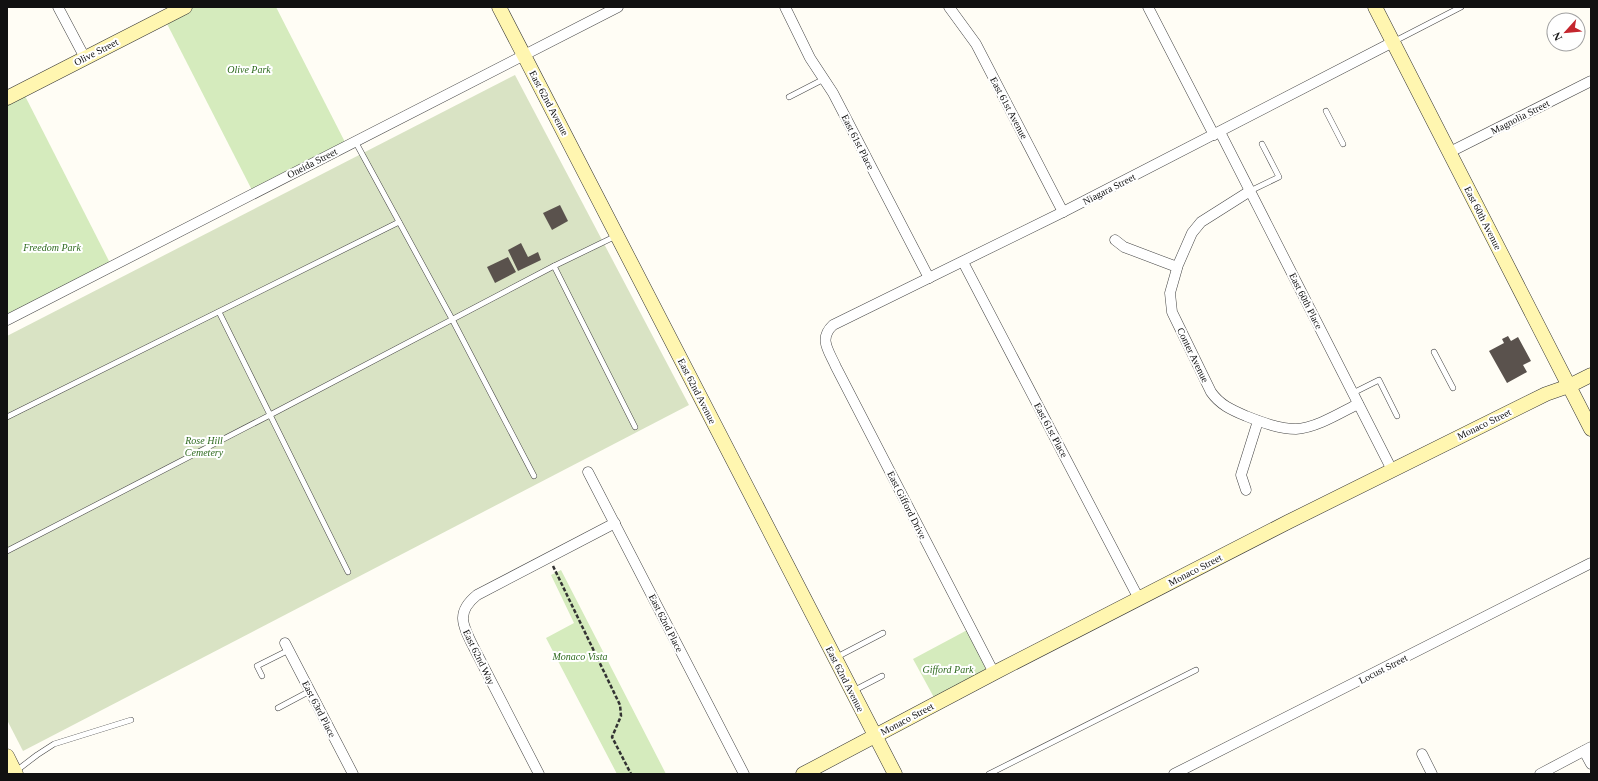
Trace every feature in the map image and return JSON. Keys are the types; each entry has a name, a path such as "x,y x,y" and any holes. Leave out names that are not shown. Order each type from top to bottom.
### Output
{"street":[{"path":"58,7 85,58"},
{"name":"Olive Street","path":"7,98 185,7"},
{"name":"East 62nd Avenue","path":"499,7 895,774"},
{"name":"Oneida Street","path":"7,320 618,7"},
{"name":"East 61st Place","path":"785,7 810,58 833,93 929,278"},
{"name":"East 61st Avenue","path":"949,7 976,44 1063,212"},
{"name":"East 60th Place","path":"1148,7 1217,134 1250,191 1392,470"},
{"name":"East 60th Avenue","path":"1375,7 1591,429"},
{"name":"Niagara Street","path":"826,335 827,331 833,325 1063,212 1393,42"},
{"name":"Magnolia Street","path":"1450,152 1591,81"},
{"name":"Conter Avenue","path":"1250,191 1201,222 1192,233 1177,267 1170,293 1172,312 1211,392 1218,401 1230,409 1265,424 1296,429 1320,423 1358,404"},
{"path":"1115,240 1124,247 1177,267"},
{"name":"East 61st Place","path":"962,262 1139,599"},
{"name":"East Gifford Drive","path":"826,335 827,347 836,367 994,673"},
{"name":"Monaco Street","path":"803,774 994,673 1392,470 1546,394 1569,386 1591,375"},
{"path":"1246,490 1241,475 1258,421"},
{"name":"East 62nd Place","path":"588,472 744,774"},
{"name":"East 62nd Way","path":"539,774 472,646 462,618 466,606 477,595 615,524"},
{"name":"Locust Street","path":"1174,774 1591,563"},
{"name":"East 63rd Place","path":"287,647 353,774"},
{"path":"1540,774 1588,749 1591,764"},
{"path":"1422,754 1432,774"},
{"path":"7,756 16,773"}],"lane":[{"path":"1393,42 1462,7"},
{"path":"790,96 824,79"},
{"path":"1326,111 1343,144"},
{"path":"355,141 452,319 534,476"},
{"path":"1250,191 1279,177 1262,144"},
{"path":"7,417 400,222"},
{"path":"7,550 270,415 554,266 617,235"},
{"path":"554,266 635,427"},
{"path":"218,312 348,572"},
{"path":"1434,352 1452,388"},
{"path":"1353,393 1378,380 1397,416"},
{"path":"835,658 883,633"},
{"path":"262,676 257,666 287,647"},
{"path":"988,774 1099,717 1196,670"},
{"path":"852,691 882,676"},
{"path":"278,708 310,691"},
{"path":"16,773 37,754 54,744 131,720"}],"path":[{"path":"549,559 620,705 621,716 612,737 631,774"}],"green space":[{"name":"Olive Park","path":"185,7 276,7 347,146 254,194 164,18"},
{"name":"Rose Hill Cemetery","path":"515,75 689,405 23,751 7,720 7,336"},
{"name":"Freedom Park","path":"22,90 112,267 7,320 7,98"},
{"name":"Monaco Vista","path":"561,570 666,774 617,774 546,638 574,623 551,575"},
{"name":"Gifford Park","path":"971,628 994,673 937,703 913,659"}],"building":[{"path":"560,205 568,221 552,230 543,213"},
{"path":"521,243 528,257 538,252 541,260 518,271 508,250"},
{"path":"508,257 516,272 495,283 487,267"},
{"path":"1508,336 1511,341 1518,337 1531,361 1523,365 1527,372 1507,383 1489,351 1504,343 1502,339"}]}
